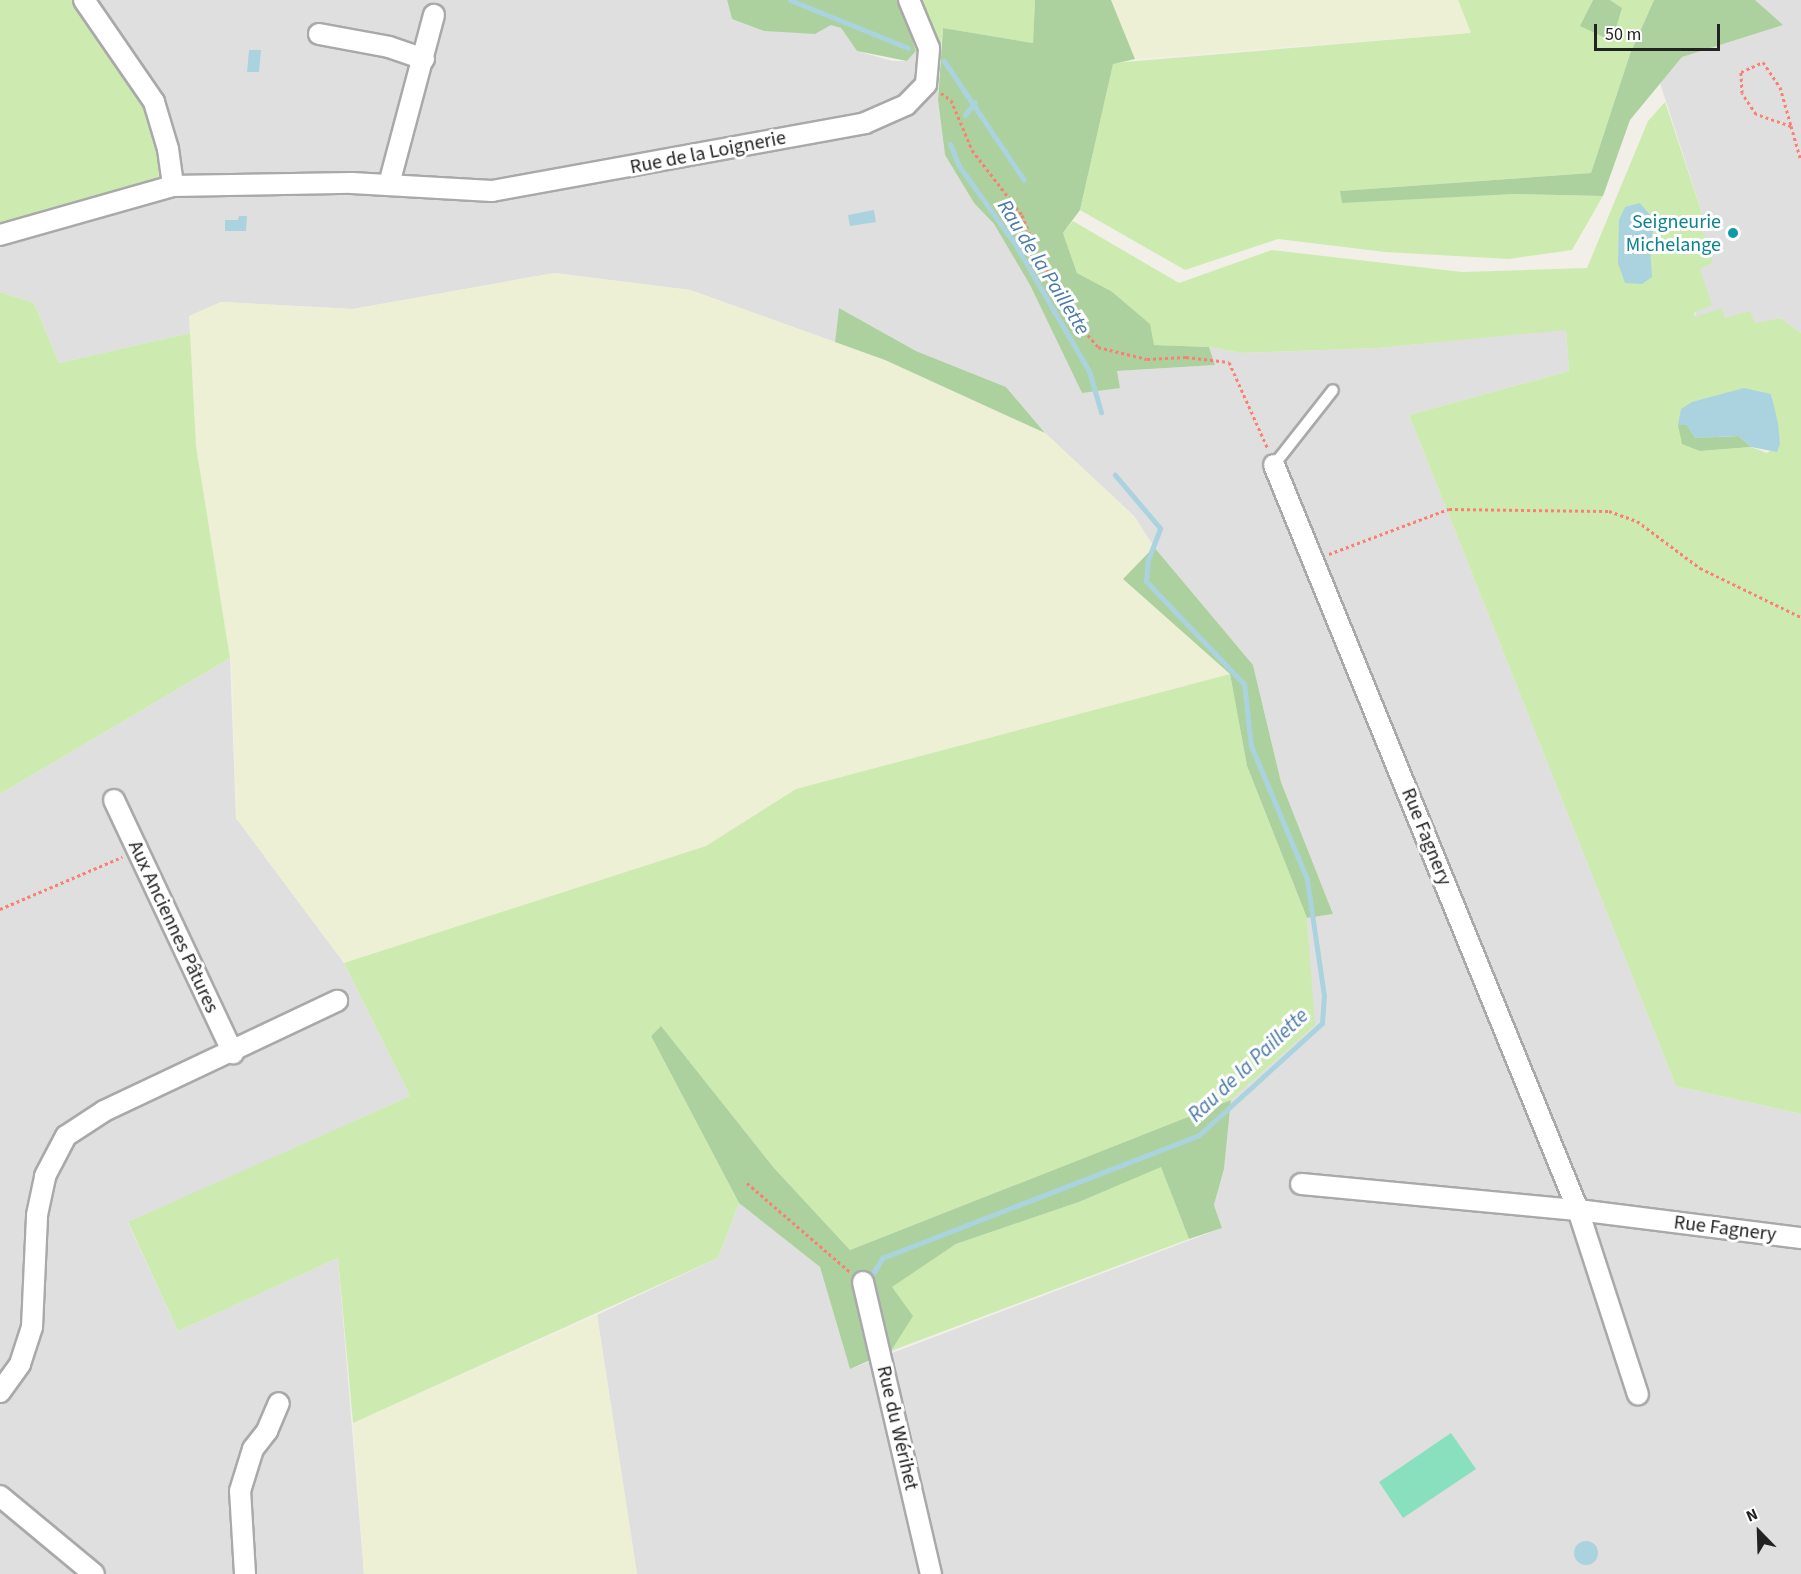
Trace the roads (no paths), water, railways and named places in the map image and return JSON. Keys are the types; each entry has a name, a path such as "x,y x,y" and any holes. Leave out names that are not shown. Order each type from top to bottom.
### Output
{"street":[{"path":"84,0 154,102 168,149 173,186"},
{"name":"Rue de la Loignerie","path":"0,235 133,200 173,186 389,184 466,192 525,188 865,123 906,105 926,84 931,65 929,48 909,0"},
{"path":"389,184 434,15"},
{"path":"319,34 389,47 424,59"},
{"name":"Rue Fagnery","path":"1274,465 1578,1210 1638,1395"},
{"name":"Aux Anciennes Pâtures","path":"114,800 233,1053"},
{"path":"0,1392 20,1364 32,1326 37,1215 45,1176 66,1136 104,1112 233,1053 337,1001"},
{"name":"Rue Fagnery","path":"1301,1184 1578,1210 1801,1238"},
{"name":"Rue du Wérihet","path":"863,1282 931,1574"},
{"path":"245,1574 240,1491 253,1449 267,1431 279,1403"},
{"path":"0,1496 94,1574"}],"lane":[{"path":"1274,465 1333,390"}],"water":[{"path":"249,50 261,50 259,72 247,72"},
{"path":"1640,203 1655,221 1650,247 1652,277 1642,284 1625,283 1618,263 1619,220 1625,207"},
{"path":"874,210 876,222 850,226 848,215"},
{"path":"239,216 247,216 246,231 225,231 225,220 238,220"},
{"path":"1744,388 1771,394 1778,423 1780,444 1777,452 1751,447 1739,436 1695,438 1687,425 1678,425 1681,409 1692,402"},
{"path":"1586,1541 1595,1544 1598,1553 1595,1562 1586,1565 1577,1562 1574,1553 1577,1544"}],"waterway":[{"name":"Rau de la Paillette","path":"790,0 908,48"},
{"name":"Rau de la Paillette","path":"944,61 1024,180"},
{"name":"Rau de la Paillette","path":"965,115 975,102"},
{"name":"Rau de la Paillette","path":"950,144 959,166 1015,244 1089,371 1101,412"},
{"name":"Rau de la Paillette","path":"869,1280 882,1258 1199,1135 1322,1023 1324,996 1307,879 1251,746 1244,684 1146,581 1148,560 1160,528 1115,475"}],"place":[{"name":"Seigneurie Michelange","path":"1733,233"}]}
